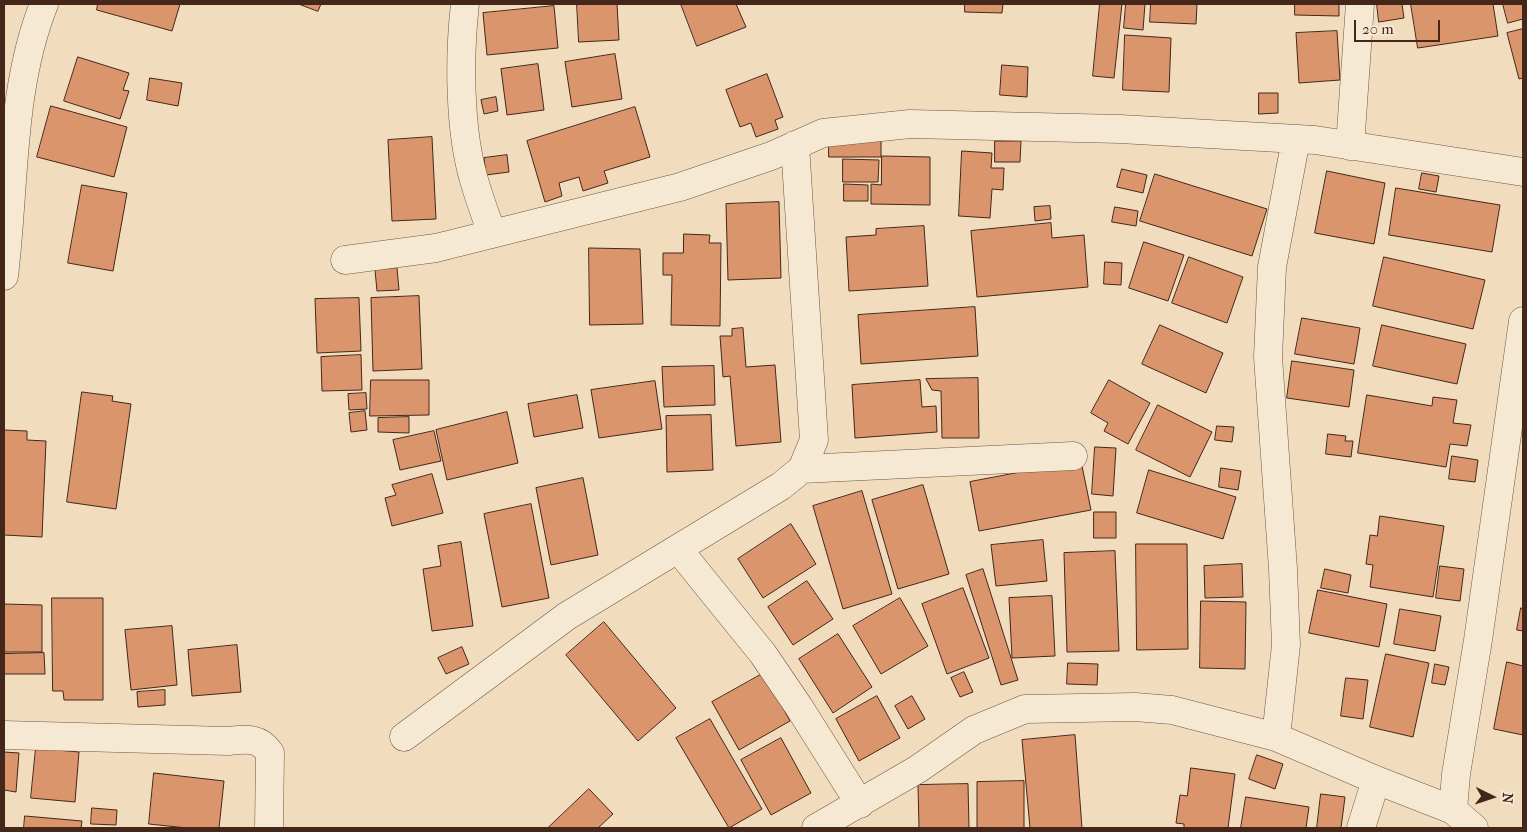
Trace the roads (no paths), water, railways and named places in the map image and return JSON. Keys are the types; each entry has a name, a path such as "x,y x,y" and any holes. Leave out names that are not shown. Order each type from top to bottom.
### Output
{"street":[{"path":"4,276 12,178 21,103 29,52 44,4"},
{"path":"465,4 462,24 463,124 473,178 492,234"},
{"path":"1350,146 1360,4"},
{"path":"345,260 436,248 680,187 771,156 823,133 910,124 1120,129 1296,139 1523,172"},
{"path":"1276,737 1286,645 1283,569 1268,357 1272,267 1296,139"},
{"path":"404,737 567,616 782,486 802,469 814,440 795,145"},
{"path":"1453,810 1456,774 1478,640 1513,472 1523,321"},
{"path":"802,469 1073,456"},
{"path":"678,550 763,654 860,804"},
{"path":"816,828 918,770 974,730 1025,709 1135,707 1172,710 1276,737 1376,780 1453,810 1474,828"},
{"path":"4,734 228,741 252,739 264,744 270,753 269,828"},
{"path":"1361,828 1376,780"}]}
